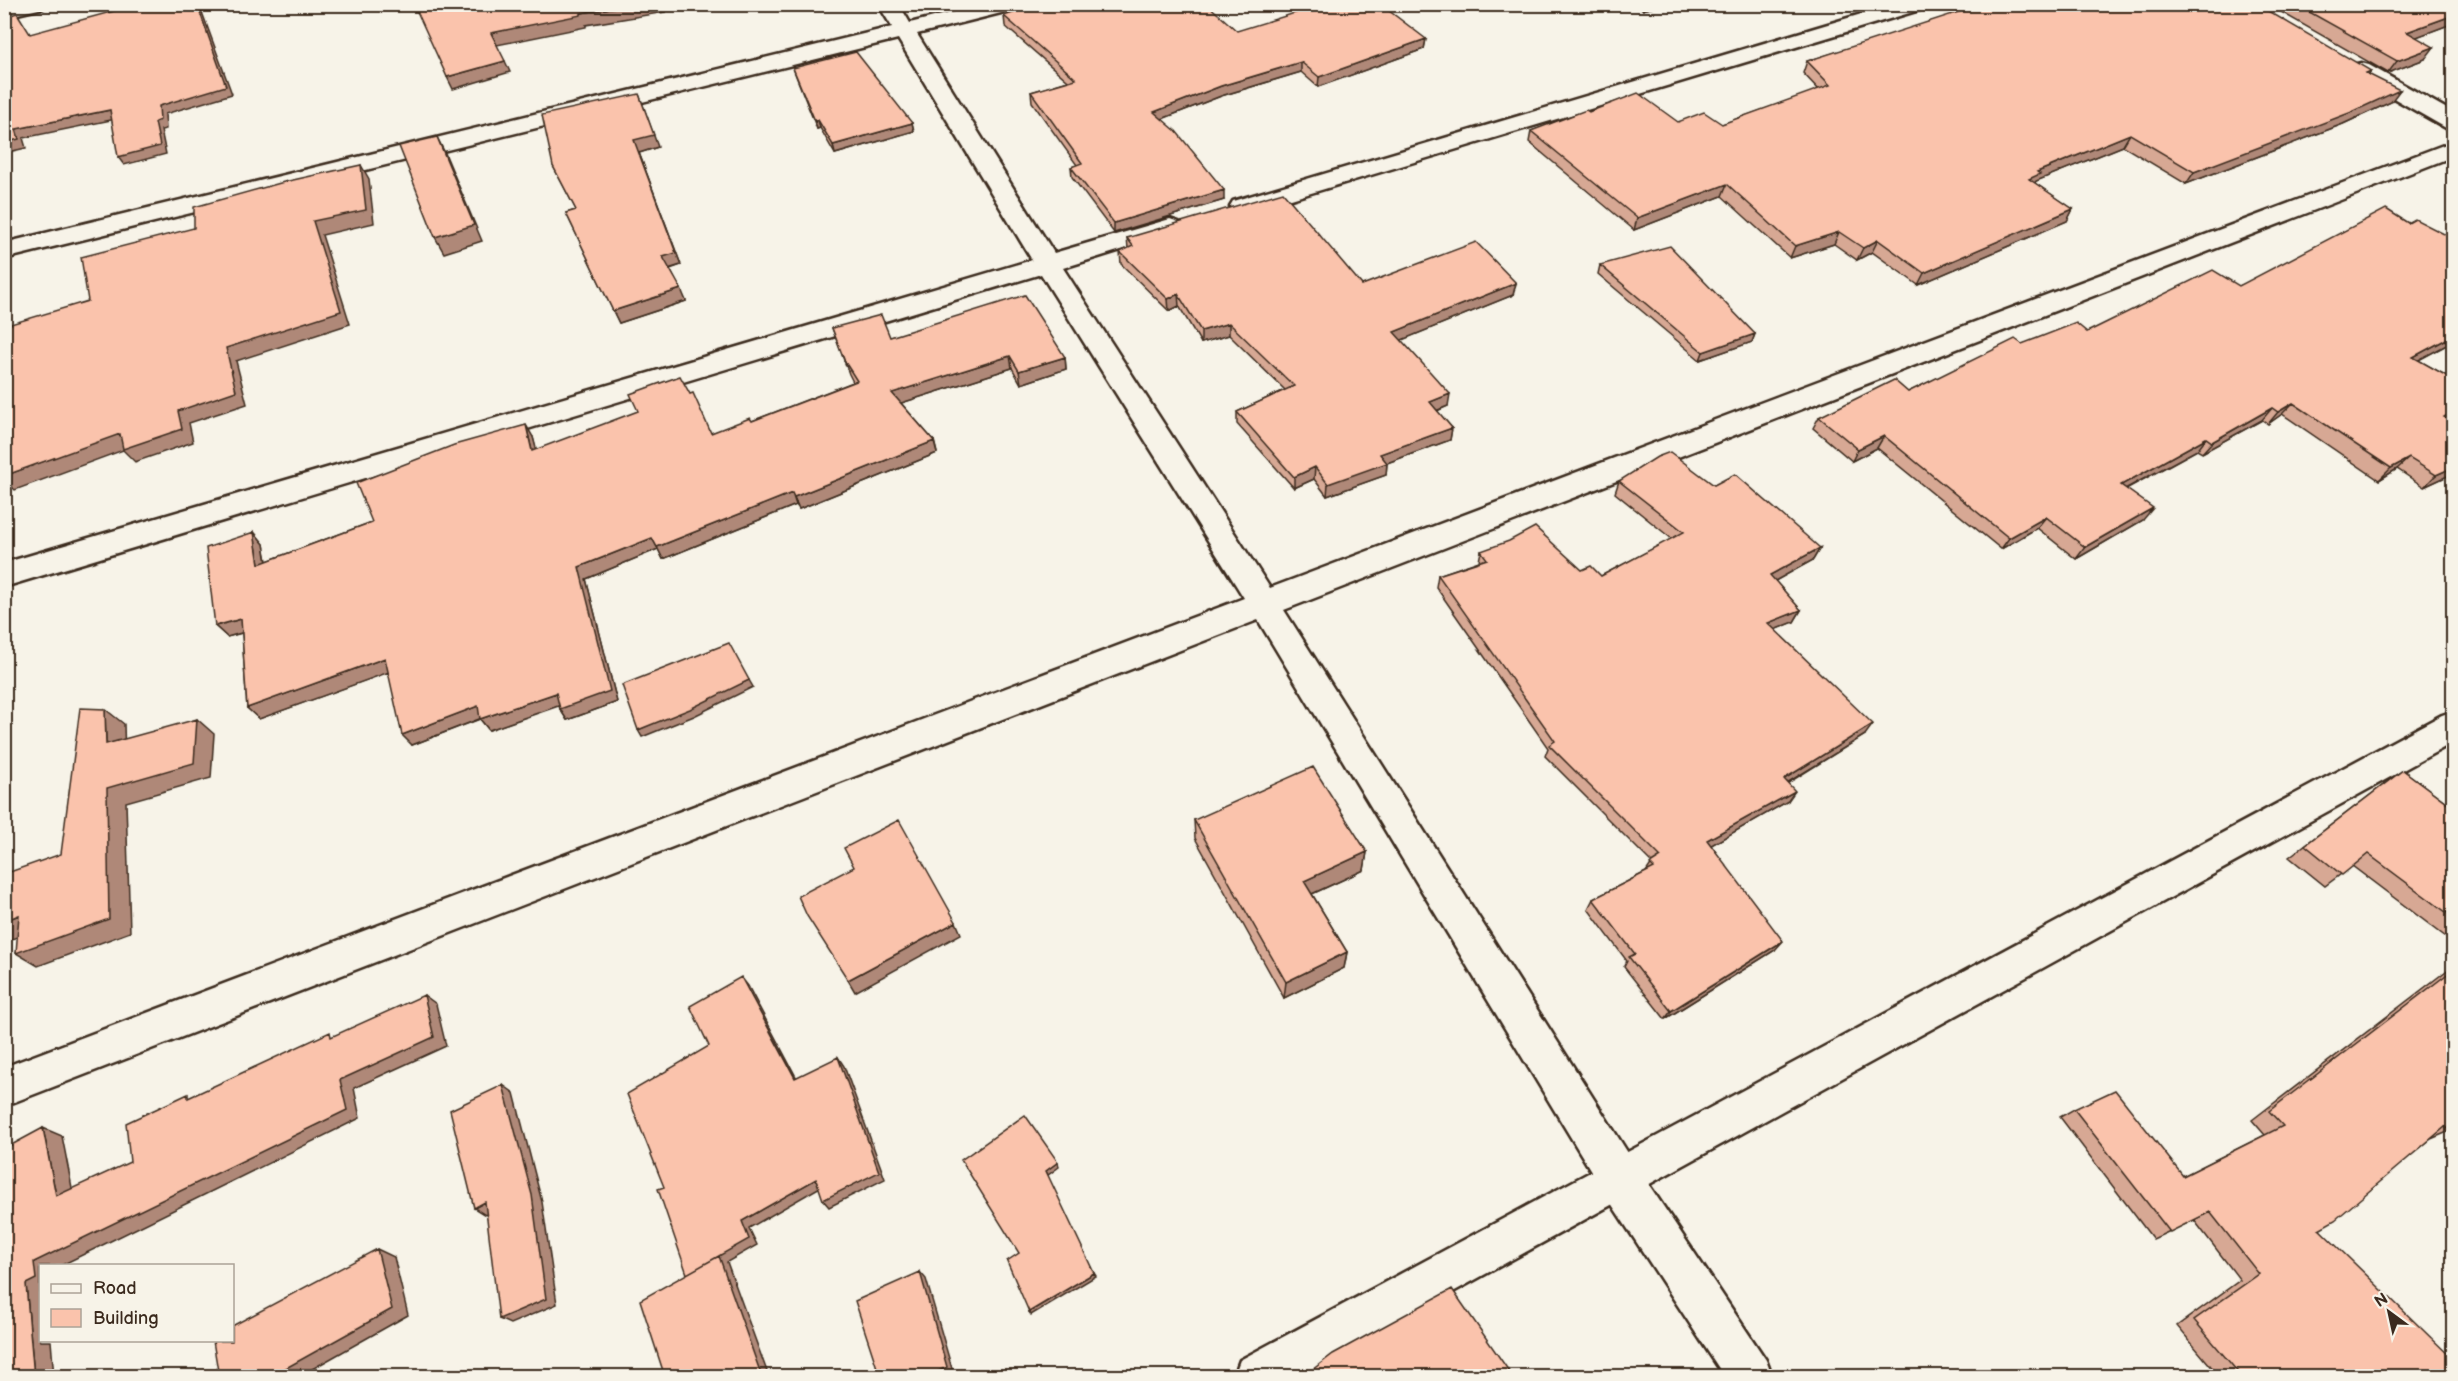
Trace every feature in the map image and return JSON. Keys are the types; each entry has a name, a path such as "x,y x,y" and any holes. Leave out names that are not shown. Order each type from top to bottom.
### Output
{"street":[{"path":"4,11 36,4"},
{"path":"888,4 1047,263 1264,604 1620,1179 1750,1377"},
{"path":"4,250 1014,4"},
{"path":"1220,212 1919,4"},
{"path":"2340,58 2454,123"},
{"path":"4,1087 2454,148"},
{"path":"4,575 1197,219"},
{"path":"1257,1377 2454,724"}],"building":[{"path":"128,4 197,4 226,86 159,106 160,120 155,122 160,146 118,157 110,110 16,129 19,139 4,143 4,17 17,13 30,34 129,7"},
{"path":"423,4 634,4 491,33 505,61 447,77 415,7"},
{"path":"1040,4 1207,4 1237,31 1324,4 1380,4 1426,39 1319,77 1301,62 1221,86 1154,112 1176,131 1224,190 1114,223 1071,167 1082,163 1031,92 1076,79 1004,16"},
{"path":"1987,4 2256,4 2371,71 2366,73 2400,90 2352,112 2194,172 2130,134 2037,172 2040,174 2029,179 2073,209 1924,273 1878,240 1863,248 1839,232 1795,246 1727,184 1637,218 1531,131 1638,93 1678,122 1704,112 1722,124 1830,85 1807,61"},
{"path":"2295,4 2454,4 2454,15 2407,32 2434,47 2397,61"},
{"path":"856,52 912,123 833,145 818,120 815,121 793,68"},
{"path":"639,94 654,135 634,140 676,253 663,257 681,289 613,311 566,213 576,210 553,166 542,115"},
{"path":"437,137 474,225 435,237 399,146"},
{"path":"361,165 366,210 313,221 341,311 226,348 236,391 178,411 182,429 123,449 120,434 4,476 4,326 88,301 81,257 194,228 194,207 284,182"},
{"path":"1283,192 1362,285 1476,242 1516,283 1394,332 1450,394 1430,402 1452,428 1380,454 1387,463 1328,484 1315,467 1294,477 1237,412 1294,386 1229,323 1201,331 1178,294 1168,299 1120,252 1133,246 1127,238"},
{"path":"2386,209 2408,223 2415,219 2454,239 2454,335 2413,357 2454,380 2454,411 2444,417 2454,424 2454,467 2436,475 2409,458 2391,468 2293,403 2278,412 2272,408 2212,442 2206,438 2121,485 2153,508 2085,547 2046,517 2009,538 1884,436 1858,449 1819,417 1894,380 1908,392 2015,339 2022,344 2076,323 2087,332 2213,270 2239,286"},
{"path":"1670,246 1755,334 1703,352 1600,265"},
{"path":"1025,295 1065,357 1019,371 1010,356 892,393 934,441 794,497 792,493 657,547 652,538 579,567 610,691 560,709 556,693 480,719 478,706 402,735 385,658 247,708 241,619 215,626 206,548 254,532 259,564 372,522 356,483 454,445 526,425 532,451 638,411 630,394 680,376 690,394 693,393 711,433 750,418 752,421 857,381 845,362 832,328 881,315 890,337"},
{"path":"1670,452 1714,485 1735,474 1820,548 1770,575 1801,610 1768,623 1873,724 1784,779 1795,791 1707,840 1783,941 1671,1011 1629,957 1635,954 1593,899 1654,868 1650,864 1661,857 1549,745 1555,741 1438,575 1487,559 1481,551 1509,541 1535,527 1582,570 1591,566 1601,576 1684,532 1619,481 1657,457"},
{"path":"729,643 749,680 690,709 638,730 622,685"},
{"path":"80,708 105,709 106,744 197,719 194,763 107,788 109,919 16,953 19,915 4,921 4,874 61,854"},
{"path":"1313,767 1367,852 1304,881 1347,952 1286,982 1194,820"},
{"path":"2403,770 2454,808 2454,918 2368,854 2342,875 2305,845"},
{"path":"899,820 956,922 848,980 807,916 798,896 854,867 844,848"},
{"path":"2454,969 2454,1129 2450,1131 2445,1127 2335,1220 2319,1229 2454,1360 2454,1377 2242,1377 2194,1320 2259,1274 2210,1212 2170,1232 2074,1109 2115,1090 2183,1176 2283,1126 2269,1111"},
{"path":"741,977 795,1078 838,1057 879,1172 823,1200 816,1179 742,1221 749,1239 687,1274 658,1189 664,1187 627,1094 709,1046 690,1006"},
{"path":"424,995 434,1037 340,1080 347,1110 34,1262 36,1279 26,1284 34,1377 4,1377 4,1149 43,1128 56,1196 130,1162 126,1123 188,1094 188,1098 330,1032 331,1037"},
{"path":"503,1085 532,1195 546,1299 499,1319 485,1202 474,1208 450,1110"},
{"path":"1025,1115 1058,1162 1046,1171 1094,1273 1029,1312 1007,1261 1019,1253 961,1160"},
{"path":"377,1249 392,1309 270,1377 219,1377 213,1342 234,1342 234,1325"},
{"path":"719,1256 762,1377 665,1377 640,1300"},
{"path":"920,1272 947,1367 926,1377 880,1377 855,1301"},
{"path":"1452,1289 1513,1377 1303,1377 1333,1354"}]}
